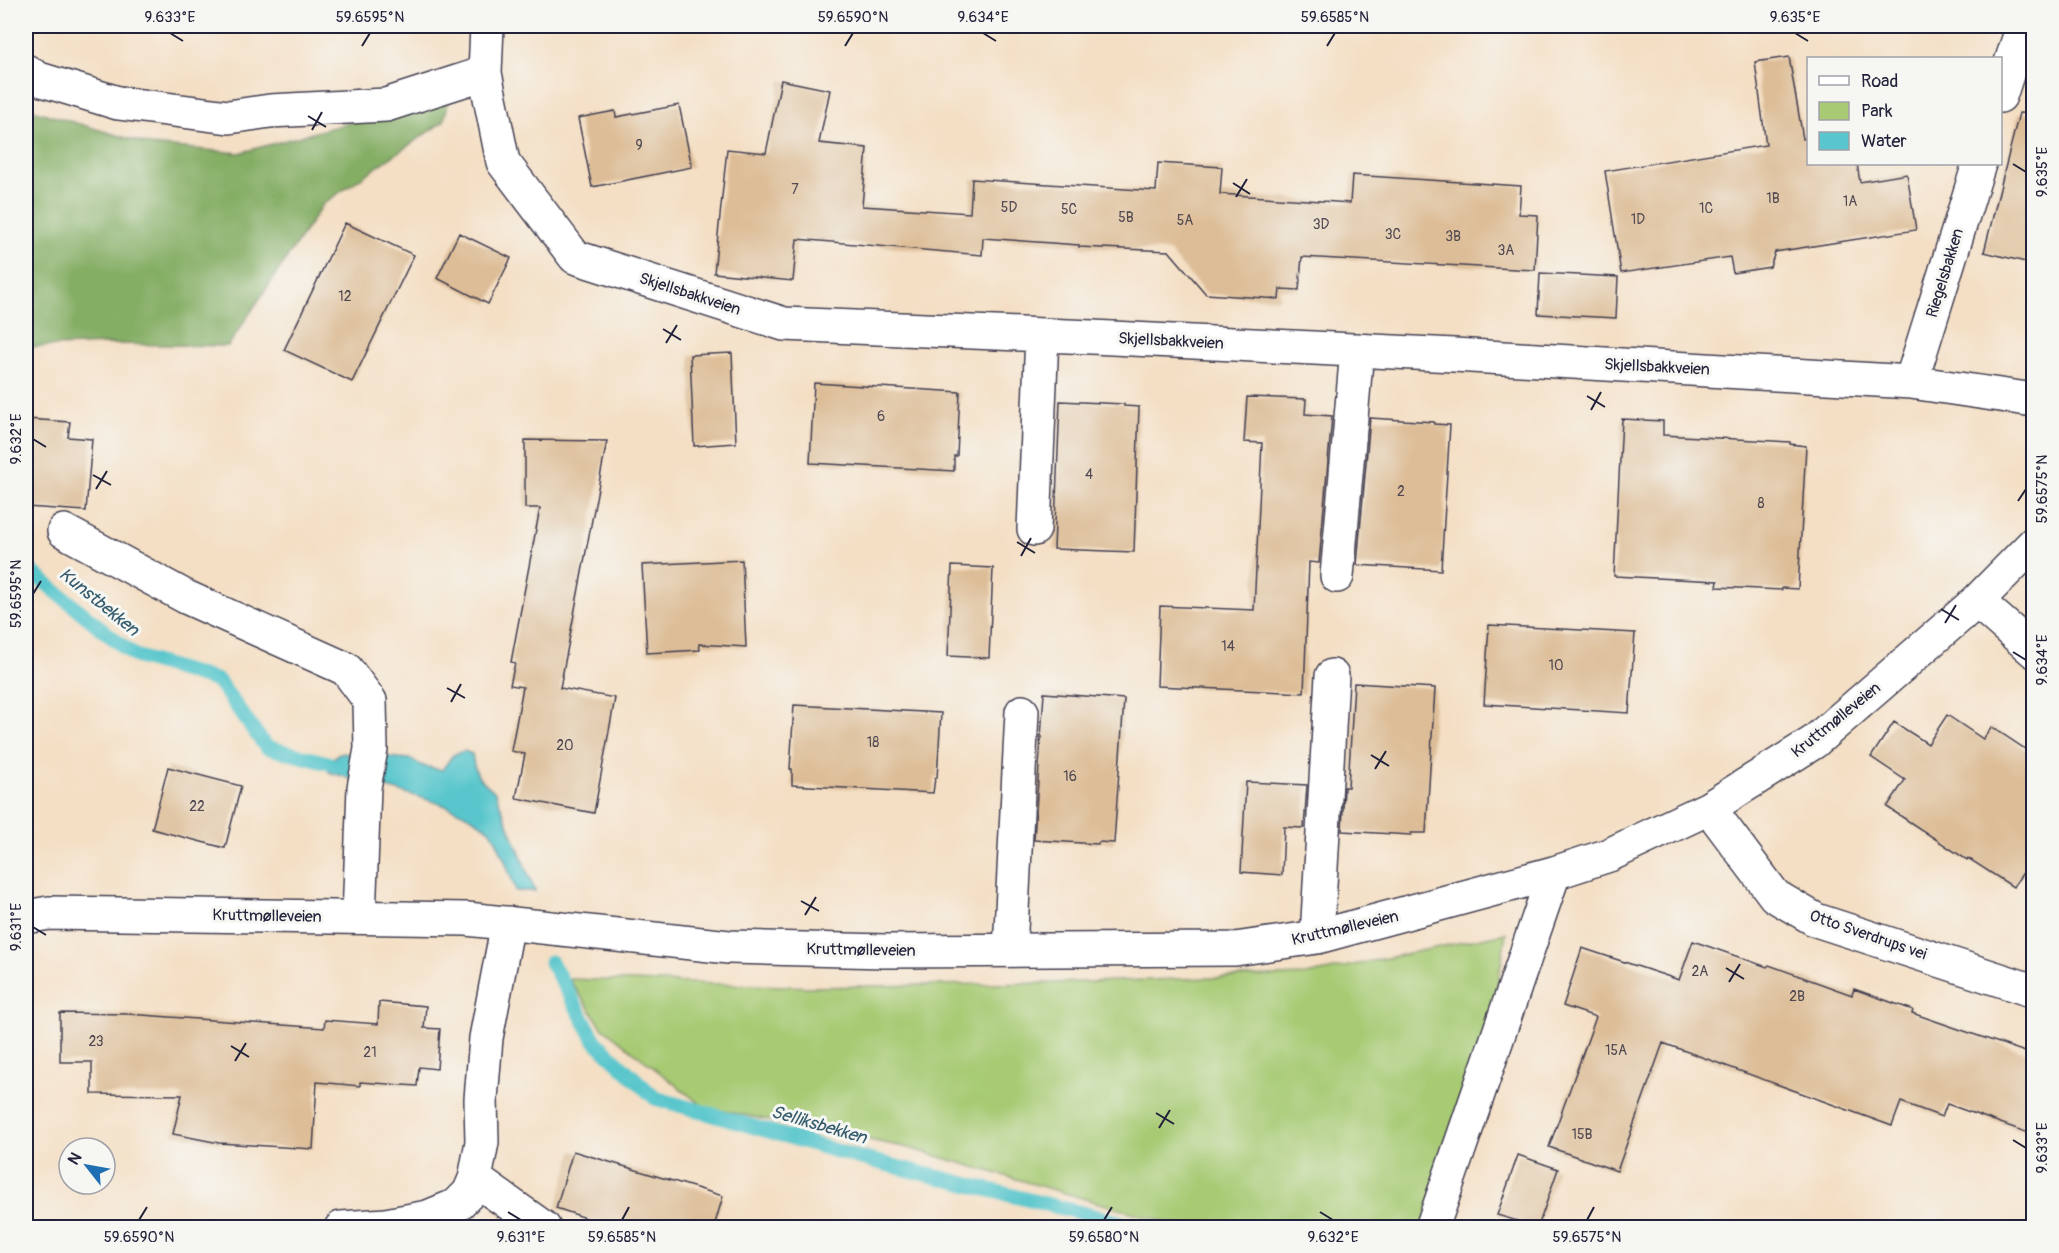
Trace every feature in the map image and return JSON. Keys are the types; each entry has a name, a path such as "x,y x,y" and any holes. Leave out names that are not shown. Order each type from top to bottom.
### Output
{"street":[{"name":"Skjellsbakkveien","path":"487,26 485,73 503,162 575,257 784,324 1356,350 1911,382 2034,400"},
{"path":"2002,93 2023,26"},
{"path":"26,71 39,79 118,103 229,117 270,111 386,105 485,73"},
{"name":"Riegelsbakken","path":"1911,382 1979,165"},
{"path":"1034,529 1042,335"},
{"path":"1337,576 1356,350"},
{"path":"64,531 186,597 346,669 370,701 371,749 364,788 359,917"},
{"name":"Kruttmølleveien","path":"26,917 50,914 467,919 729,947 885,951 1235,949 1317,937 1554,873 1609,855 1709,808 1814,742 1977,601 2034,543"},
{"path":"1977,601 2034,651"},
{"path":"1317,937 1332,676"},
{"path":"1010,950 1022,712"},
{"name":"Otto Sverdrups vei","path":"1709,808 1774,896 1816,920 2034,991"},
{"path":"1432,1227 1554,873"},
{"path":"341,1227 386,1225 428,1217 457,1205 469,1193 475,1179 482,1142 481,1099 486,1038 508,923"},
{"path":"475,1179 544,1227"}],"green space":[{"path":"450,95 444,121 323,204 228,346 110,344 26,347 26,108 150,145 239,153"},
{"path":"1506,933 1492,1021 1424,1227 1197,1228 1172,1224 909,1148 704,1107 602,1027 569,979 813,987 1055,983 1306,975"}],"water":[{"path":"464,751 472,754 479,778 495,792 535,891 516,891 494,837 477,821 437,803 329,772 328,763 339,753 410,759 423,766 442,770 453,755"}],"building":[{"path":"1789,57 1803,139 1807,138 1807,165 1857,165 1860,182 1907,174 1916,230 1775,252 1770,267 1733,273 1730,257 1621,273 1605,171 1766,145 1755,62"},
{"path":"781,80 830,90 819,143 867,148 862,206 970,213 972,179 1156,191 1158,163 1222,167 1220,194 1350,203 1352,175 1521,186 1519,214 1538,215 1535,270 1302,257 1299,290 1280,289 1279,299 1206,294 1169,251 1079,247 1079,245 983,238 982,255 797,239 793,281 714,273 727,149 766,153"},
{"path":"679,105 692,167 592,187 578,118 615,111 616,117"},
{"path":"2019,113 2034,114 2034,264 1984,252"},
{"path":"345,223 414,255 352,382 284,350"},
{"path":"459,233 511,258 488,304 437,278"},
{"path":"1540,273 1618,277 1616,318 1538,314"},
{"path":"732,353 736,443 694,446 690,355"},
{"path":"814,383 960,392 957,456 954,456 954,471 810,463"},
{"path":"1247,397 1306,399 1305,414 1332,416 1319,563 1309,562 1304,693 1157,686 1160,606 1254,610 1262,443 1244,442"},
{"path":"1060,401 1124,404 1124,406 1139,407 1134,552 1054,549"},
{"path":"1370,418 1450,425 1441,570 1357,565"},
{"path":"26,419 70,422 68,437 92,439 86,511 26,507"},
{"path":"1622,419 1663,421 1663,435 1790,442 1790,444 1806,446 1798,589 1717,587 1718,581 1614,576"},
{"path":"525,440 607,441 560,688 615,698 594,813 516,798 525,754 511,751 523,687 510,685 515,663 511,662 540,508 525,508"},
{"path":"742,560 746,647 699,644 700,650 647,653 642,565"},
{"path":"952,566 993,568 989,658 948,656"},
{"path":"1489,625 1635,633 1629,713 1484,704"},
{"path":"1354,683 1435,688 1426,833 1411,833 1411,835 1342,831 1344,787 1348,787"},
{"path":"1044,693 1124,699 1114,843 1034,840"},
{"path":"794,705 941,713 937,778 935,778 933,793 792,785 792,769 790,769"},
{"path":"1947,715 1983,739 1992,727 2034,755 2034,857 2013,887 1968,858 1967,860 1887,807 1905,780 1871,757 1894,722 1928,744"},
{"path":"168,767 241,786 225,848 152,829"},
{"path":"1246,782 1307,785 1304,828 1284,827 1282,875 1241,872"},
{"path":"1693,941 1852,995 1854,989 1913,1010 1912,1013 2034,1055 2034,1135 1947,1104 1942,1117 1901,1102 1892,1126 1663,1043 1617,1171 1549,1147 1596,1017 1563,1006 1582,948 1679,980"},
{"path":"379,1002 426,1006 424,1028 440,1029 437,1069 419,1067 417,1086 360,1082 360,1086 317,1082 313,1149 219,1143 173,1134 182,1095 92,1094 92,1062 60,1062 60,1013 128,1014 324,1028 325,1020 378,1024"},
{"path":"573,1151 723,1196 714,1227 613,1227 556,1208"},
{"path":"1518,1155 1558,1169 1538,1227 1497,1215"}],"waterway":[{"name":"Kunstbekken","path":"26,567 135,656 218,681 266,747 328,763"},
{"name":"Selliksbekken","path":"551,962 596,1042 655,1098 857,1157 1142,1228"}]}
